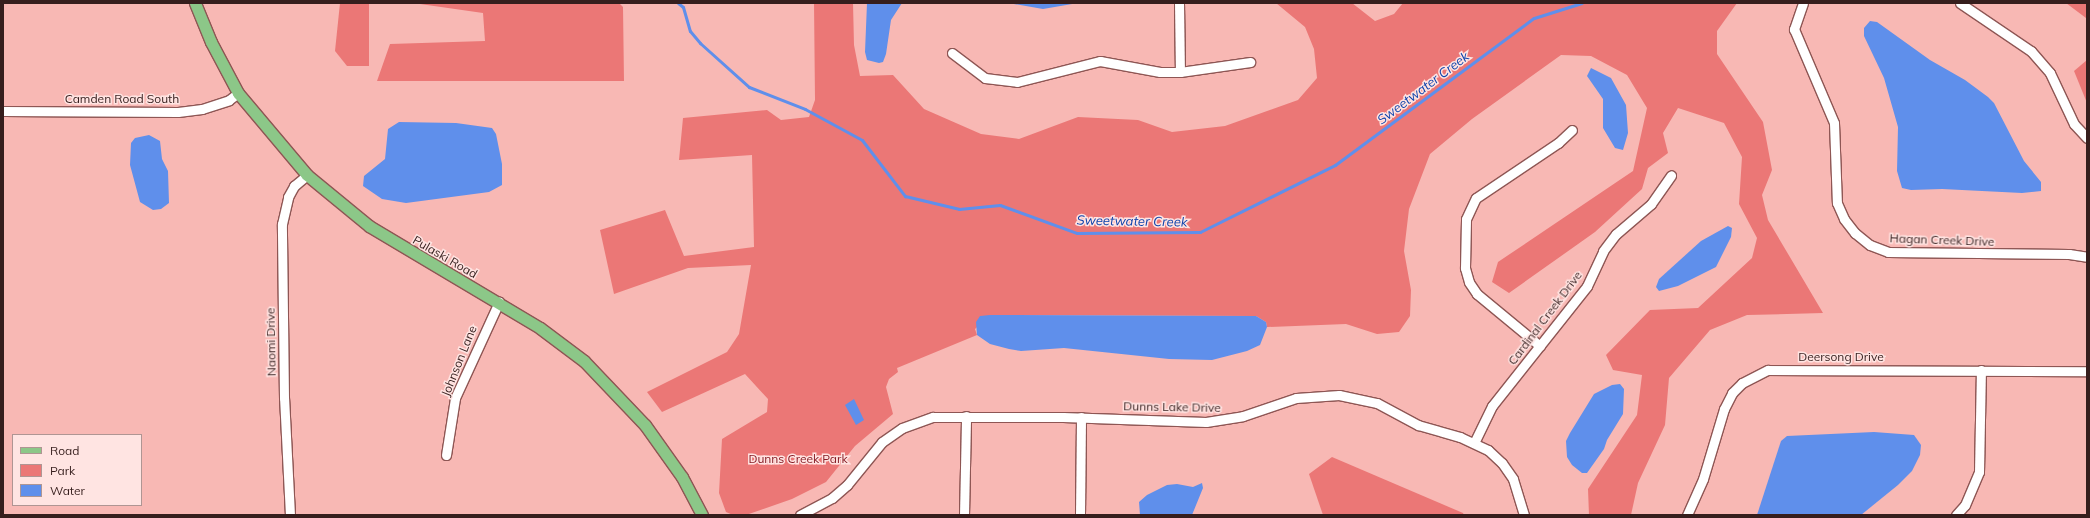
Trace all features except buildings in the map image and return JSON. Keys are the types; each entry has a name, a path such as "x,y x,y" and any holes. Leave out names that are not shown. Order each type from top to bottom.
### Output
{"main road":[{"name":"Pulaski Road","path":"195,3 211,42 238,94 307,175 369,226 499,302 560,342 616,392 660,444 682,477 702,515"}],"street":[{"path":"1179,3 1180,72"},
{"name":"Hagan Creek Drive","path":"1804,3 1794,29 1834,124 1837,143 1835,188 1837,203 1844,219 1855,233 1870,245 1888,252 2069,254 2087,257"},
{"path":"1960,3 2031,51 2050,73 2074,124 2087,138"},
{"path":"952,53 972,70 986,78 1000,82 1017,82 1100,61 1160,72 1180,72 1250,62"},
{"name":"Camden Road South","path":"3,111 178,112 202,109 229,100 238,94"},
{"path":"1540,346 1477,294 1469,282 1465,268 1466,219 1476,198 1558,143 1572,130"},
{"name":"Naomi Drive","path":"290,515 284,398 282,224 288,197 294,186 307,175"},
{"name":"Cardinal Creek Drive","path":"1474,443 1492,406 1587,286 1603,251 1616,234 1651,204 1671,175"},
{"name":"Johnson Lane","path":"446,455 455,398 499,302"},
{"name":"Deersong Drive","path":"1687,515 1703,479 1724,409 1732,393 1754,375 1782,369 2087,371"},
{"path":"1956,515 1965,504 1979,472 1981,370"},
{"name":"Dunns Lake Drive","path":"800,515 832,498 847,486 882,442 902,428 933,418 966,416 1081,417 1146,421 1226,420 1260,412 1296,398 1339,394 1377,403 1418,425 1474,443 1488,450 1506,468 1520,495 1524,515"},
{"path":"964,515 966,416"},
{"path":"1080,515 1081,417"}],"green space":[{"path":"340,3 369,3 369,66 347,66 335,51"},
{"path":"413,3 619,3 623,7 624,81 377,81 390,44 485,41 483,13"},
{"name":"Dunns Creek Park","path":"814,3 853,3 854,45 860,76 893,75 924,109 981,134 1019,139 1078,117 1138,120 1172,132 1225,126 1298,100 1317,78 1314,49 1305,27 1276,3 1352,3 1375,21 1394,14 1403,3 1737,3 1717,31 1717,54 1763,122 1772,170 1762,195 1768,220 1823,313 1747,315 1710,330 1669,378 1665,425 1638,483 1631,515 1589,515 1588,489 1637,415 1642,375 1613,370 1606,355 1650,310 1698,308 1752,258 1757,238 1739,204 1742,157 1724,123 1678,108 1663,133 1668,153 1648,168 1642,189 1595,232 1509,293 1492,282 1498,262 1633,171 1647,108 1627,75 1591,56 1561,55 1472,119 1430,154 1409,209 1404,251 1411,290 1410,316 1399,332 1377,334 1346,324 1267,327 1266,322 1256,316 990,315 975,329 977,335 897,368 898,372 889,379 886,387 893,414 855,446 826,482 792,499 746,515 733,515 726,512 719,493 722,439 767,412 768,399 745,374 662,412 647,392 727,352 739,334 751,265 688,268 614,294 600,230 665,210 684,256 754,247 752,155 679,160 683,118 767,110 781,120 809,117 815,100"},
{"path":"2066,3 2087,3 2087,22 2086,18"},
{"path":"2087,60 2087,103 2074,71"},
{"path":"1332,457 1463,513 1464,515 1323,515 1309,474"}],"water":[{"path":"867,3 902,3 891,20 886,54 883,62 879,63 867,60 865,52"},
{"path":"1008,3 1078,3 1043,9"},
{"path":"1870,21 1877,22 1930,60 1965,80 1988,97 1994,103 2024,161 2041,182 2041,191 2022,193 1942,189 1911,190 1902,188 1897,171 1898,127 1884,78 1864,36 1864,28"},
{"path":"1591,68 1611,78 1626,105 1628,133 1623,150 1615,148 1603,128 1603,99 1587,76"},
{"path":"399,122 456,123 492,128 496,134 502,164 502,185 489,192 406,203 382,199 363,186 364,176 385,159 388,129"},
{"path":"149,135 160,141 162,159 168,171 169,203 161,209 153,210 140,202 130,165 131,143 135,138"},
{"path":"1728,226 1732,228 1731,237 1716,267 1678,286 1659,291 1656,287 1659,279 1701,241"},
{"path":"980,316 1256,316 1266,322 1267,327 1260,345 1247,351 1212,360 1169,359 1064,348 1021,351 1009,349 990,344 977,335 976,322"},
{"path":"1620,384 1624,389 1623,414 1607,440 1604,449 1587,473 1582,473 1572,465 1567,457 1566,441 1594,394 1612,385"},
{"path":"854,399 864,420 856,425 845,405"},
{"path":"1874,432 1914,435 1921,445 1920,455 1912,471 1898,485 1861,515 1757,515 1781,441 1787,436"},
{"path":"1202,483 1203,488 1192,515 1140,515 1139,502 1147,495 1167,485 1177,484 1193,487"}],"waterway":[{"name":"Sweetwater Creek","path":"678,3 683,7 690,31 700,43 749,87 805,109 862,140 905,196 959,209 1000,205 1077,233 1200,232 1335,165 1534,18 1582,3"}]}
